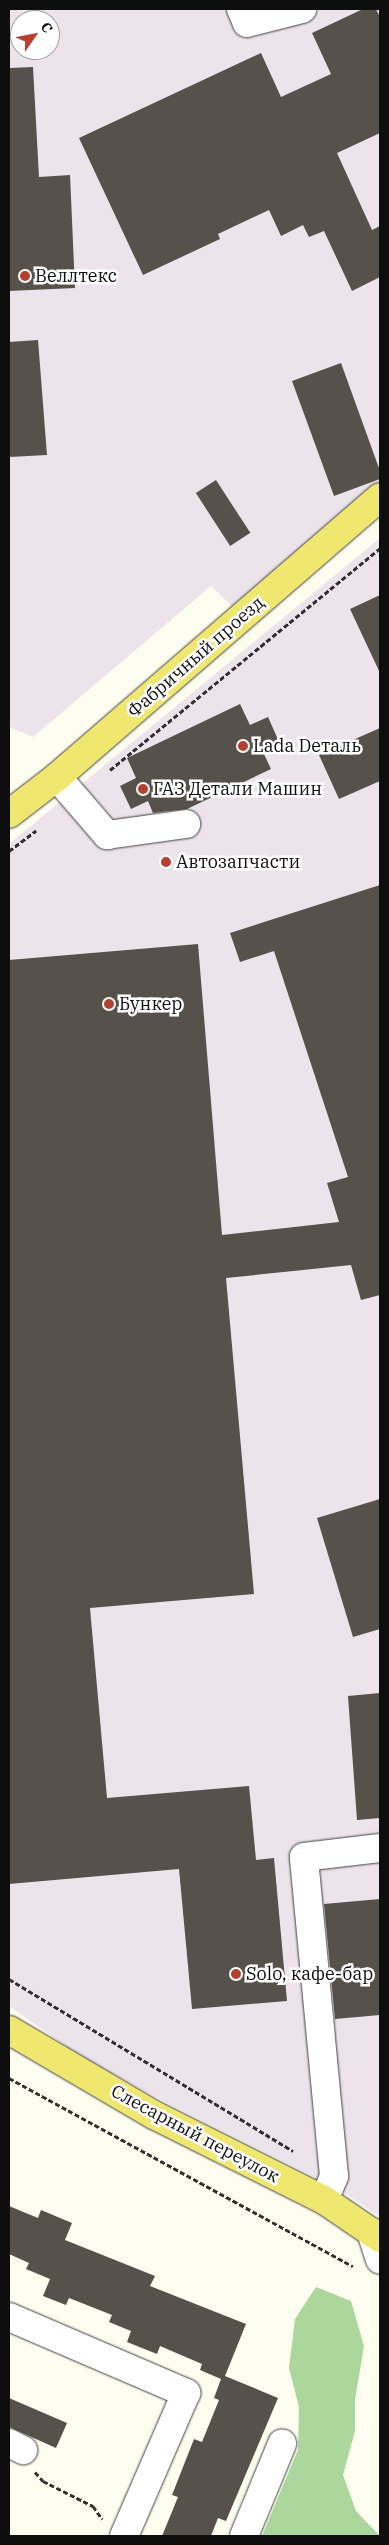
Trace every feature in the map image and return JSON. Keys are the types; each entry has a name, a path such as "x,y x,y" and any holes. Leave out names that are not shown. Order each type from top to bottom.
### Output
{"main road":[{"name":"Фабричный проезд","path":"9,813 58,777 380,497"},
{"name":"Слесарный переулок","path":"9,2030 154,2115 329,2188 375,2235"}],"lane":[{"path":"242,9 247,23 302,9"},
{"path":"58,777 107,835 186,824"},
{"path":"329,2188 304,1857 380,1848"},
{"path":"375,2235 380,2260"},
{"path":"9,2316 186,2392 124,2536"},
{"path":"244,2536 282,2444"}],"path":[{"path":"75,798 380,548"},
{"path":"9,851 41,826"},
{"path":"9,1979 329,2188"},
{"path":"9,2078 354,2267"},
{"path":"57,2488 94,2506"}],"shaded area":[{"path":"9,9 380,9 380,488 238,612 211,586 33,737 9,727"},
{"path":"380,538 380,2217 337,2188 173,2106 82,2057 9,2006 9,844"}],"green space":[{"path":"316,2287 351,2301 364,2346 355,2400 355,2431 343,2475 356,2511 380,2536 262,2536 298,2450 299,2407 289,2368 295,2319"}],"building":[{"path":"363,9 376,9 380,17 380,133 337,153 372,230 380,226 380,277 352,291 324,231 309,237 303,225 281,236 269,210 218,234 220,239 143,275 79,138 261,53 281,97 331,74 312,33"},
{"path":"33,67 39,177 70,175 75,288 9,291 9,68"},
{"path":"38,340 47,455 9,457 9,342"},
{"path":"341,363 380,471 380,479 334,496 292,381"},
{"path":"216,480 250,533 230,546 196,493"},
{"path":"380,595 380,673 350,609"},
{"path":"240,704 250,725 268,717 280,744 263,752 271,769 187,809 153,813 148,801 131,809 120,786 136,778 127,758"},
{"path":"380,728 380,781 339,799 319,755"},
{"path":"380,885 380,1295 361,1300 351,1265 226,1278 254,1594 90,1608 107,1798 249,1786 256,1860 274,1858 287,2001 192,2009 179,1869 9,1884 9,960 198,944 222,1235 339,1222 327,1183 348,1177 274,951 240,962 230,933"},
{"path":"380,1499 380,1629 353,1637 317,1518"},
{"path":"380,1693 380,1818 357,1820 348,1696"},
{"path":"380,1899 380,2015 335,2019 324,1904"},
{"path":"9,2206 38,2218 41,2210 72,2223 65,2240 155,2276 150,2286 246,2324 225,2376 278,2398 226,2521 218,2518 211,2536 162,2536 178,2497 172,2495 194,2439 202,2442 219,2400 214,2398 221,2379 200,2370 202,2364 160,2346 157,2354 127,2342 131,2331 109,2322 112,2315 69,2298 66,2305 43,2296 50,2279 26,2269 29,2263 9,2254"},
{"path":"9,2398 67,2423 56,2448 9,2427"}],"place":[{"name":"Веллтекс","path":"25,276"},
{"name":"Lada Dеталь","path":"243,746"},
{"name":"ГАЗ Детали Машин","path":"143,789"},
{"name":"Автозапчасти","path":"166,862"},
{"name":"Бункер","path":"109,1004"},
{"name":"Solo, кафе-бар","path":"236,1974"}]}
